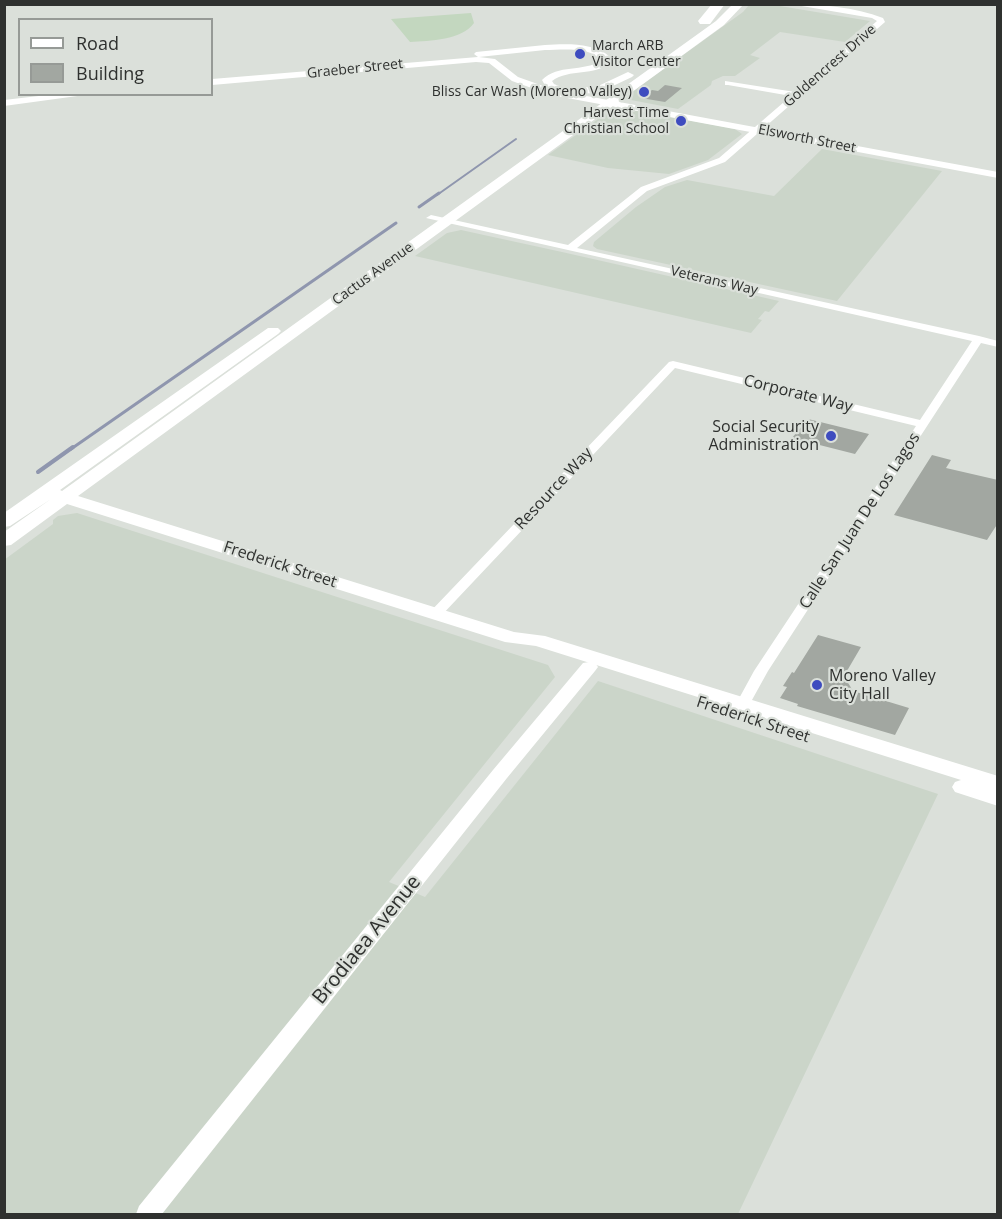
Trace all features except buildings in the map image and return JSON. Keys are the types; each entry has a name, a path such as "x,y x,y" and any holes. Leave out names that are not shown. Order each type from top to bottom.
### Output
{"highway":[{"path":"705,21 719,4"}],"main road":[{"name":"Cactus Avenue","path":"606,100 628,75 705,21 725,4"},
{"name":"Cactus Avenue","path":"4,541 57,494 606,100 720,23 739,4"},
{"path":"564,91 598,90 628,75"},
{"name":"Cactus Avenue","path":"4,522 57,494"},
{"name":"Frederick Street","path":"57,494 512,638 538,640 740,709 867,757 998,799"},
{"name":"Frederick Street","path":"512,638 527,649 589,668 740,709 998,786"},
{"path":"867,757 874,755 887,757 980,787 998,786"}],"street":[{"name":"Goldencrest Drive","path":"568,249 645,189 722,160 881,22 881,19 793,4"},
{"path":"455,57 570,47 597,52 607,59 599,67 548,76 550,86 606,100"},
{"path":"455,57 488,60 515,79 533,87 606,100"},
{"name":"Graeber Street","path":"213,82 455,57"},
{"path":"728,83 796,95"},
{"path":"4,103 69,96"},
{"name":"Elsworth Street","path":"606,100 998,175"},
{"name":"Veterans Way","path":"439,220 998,344"},
{"name":"Calle San Juan De Los Lagos","path":"740,709 761,671 979,339"},
{"name":"Corporate Way","path":"673,364 923,424"},
{"name":"Resource Way","path":"435,614 673,364"},
{"name":"Brodiaea Avenue","path":"148,1215 500,774 589,668"}],"shaded area":[{"path":"749,5 774,5 870,21 845,42 780,32 750,55 760,58 735,76 723,76 712,81 711,85 678,109 631,100 626,96 743,12"},
{"path":"624,108 735,129 742,134 708,160 669,174 608,168 548,155 612,109"},
{"path":"822,149 942,171 837,301 597,249 593,246 594,242 636,207 665,187 687,180 774,196"},
{"path":"461,230 779,301 769,312 765,311 758,319 762,320 751,333 415,256 447,233"},
{"path":"77,513 548,665 555,677 389,882 425,897 598,681 938,794 738,1214 5,1214 4,560 53,524 53,520 58,516"}],"green space":[{"path":"471,13 474,23 469,29 454,36 427,41 410,42 391,19"}],"waterway":[{"path":"437,195 516,139"},
{"path":"419,207 439,193"},
{"path":"71,449 396,223"},
{"path":"38,472 73,447"}],"place":[{"name":"March ARB Visitor Center","path":"580,54"},
{"name":"Bliss Car Wash (Moreno Valley)","path":"644,92"},
{"name":"Harvest Time Christian School","path":"681,121"},
{"name":"Social Security Administration","path":"831,436"},
{"name":"Moreno Valley City Hall","path":"817,685"}]}
